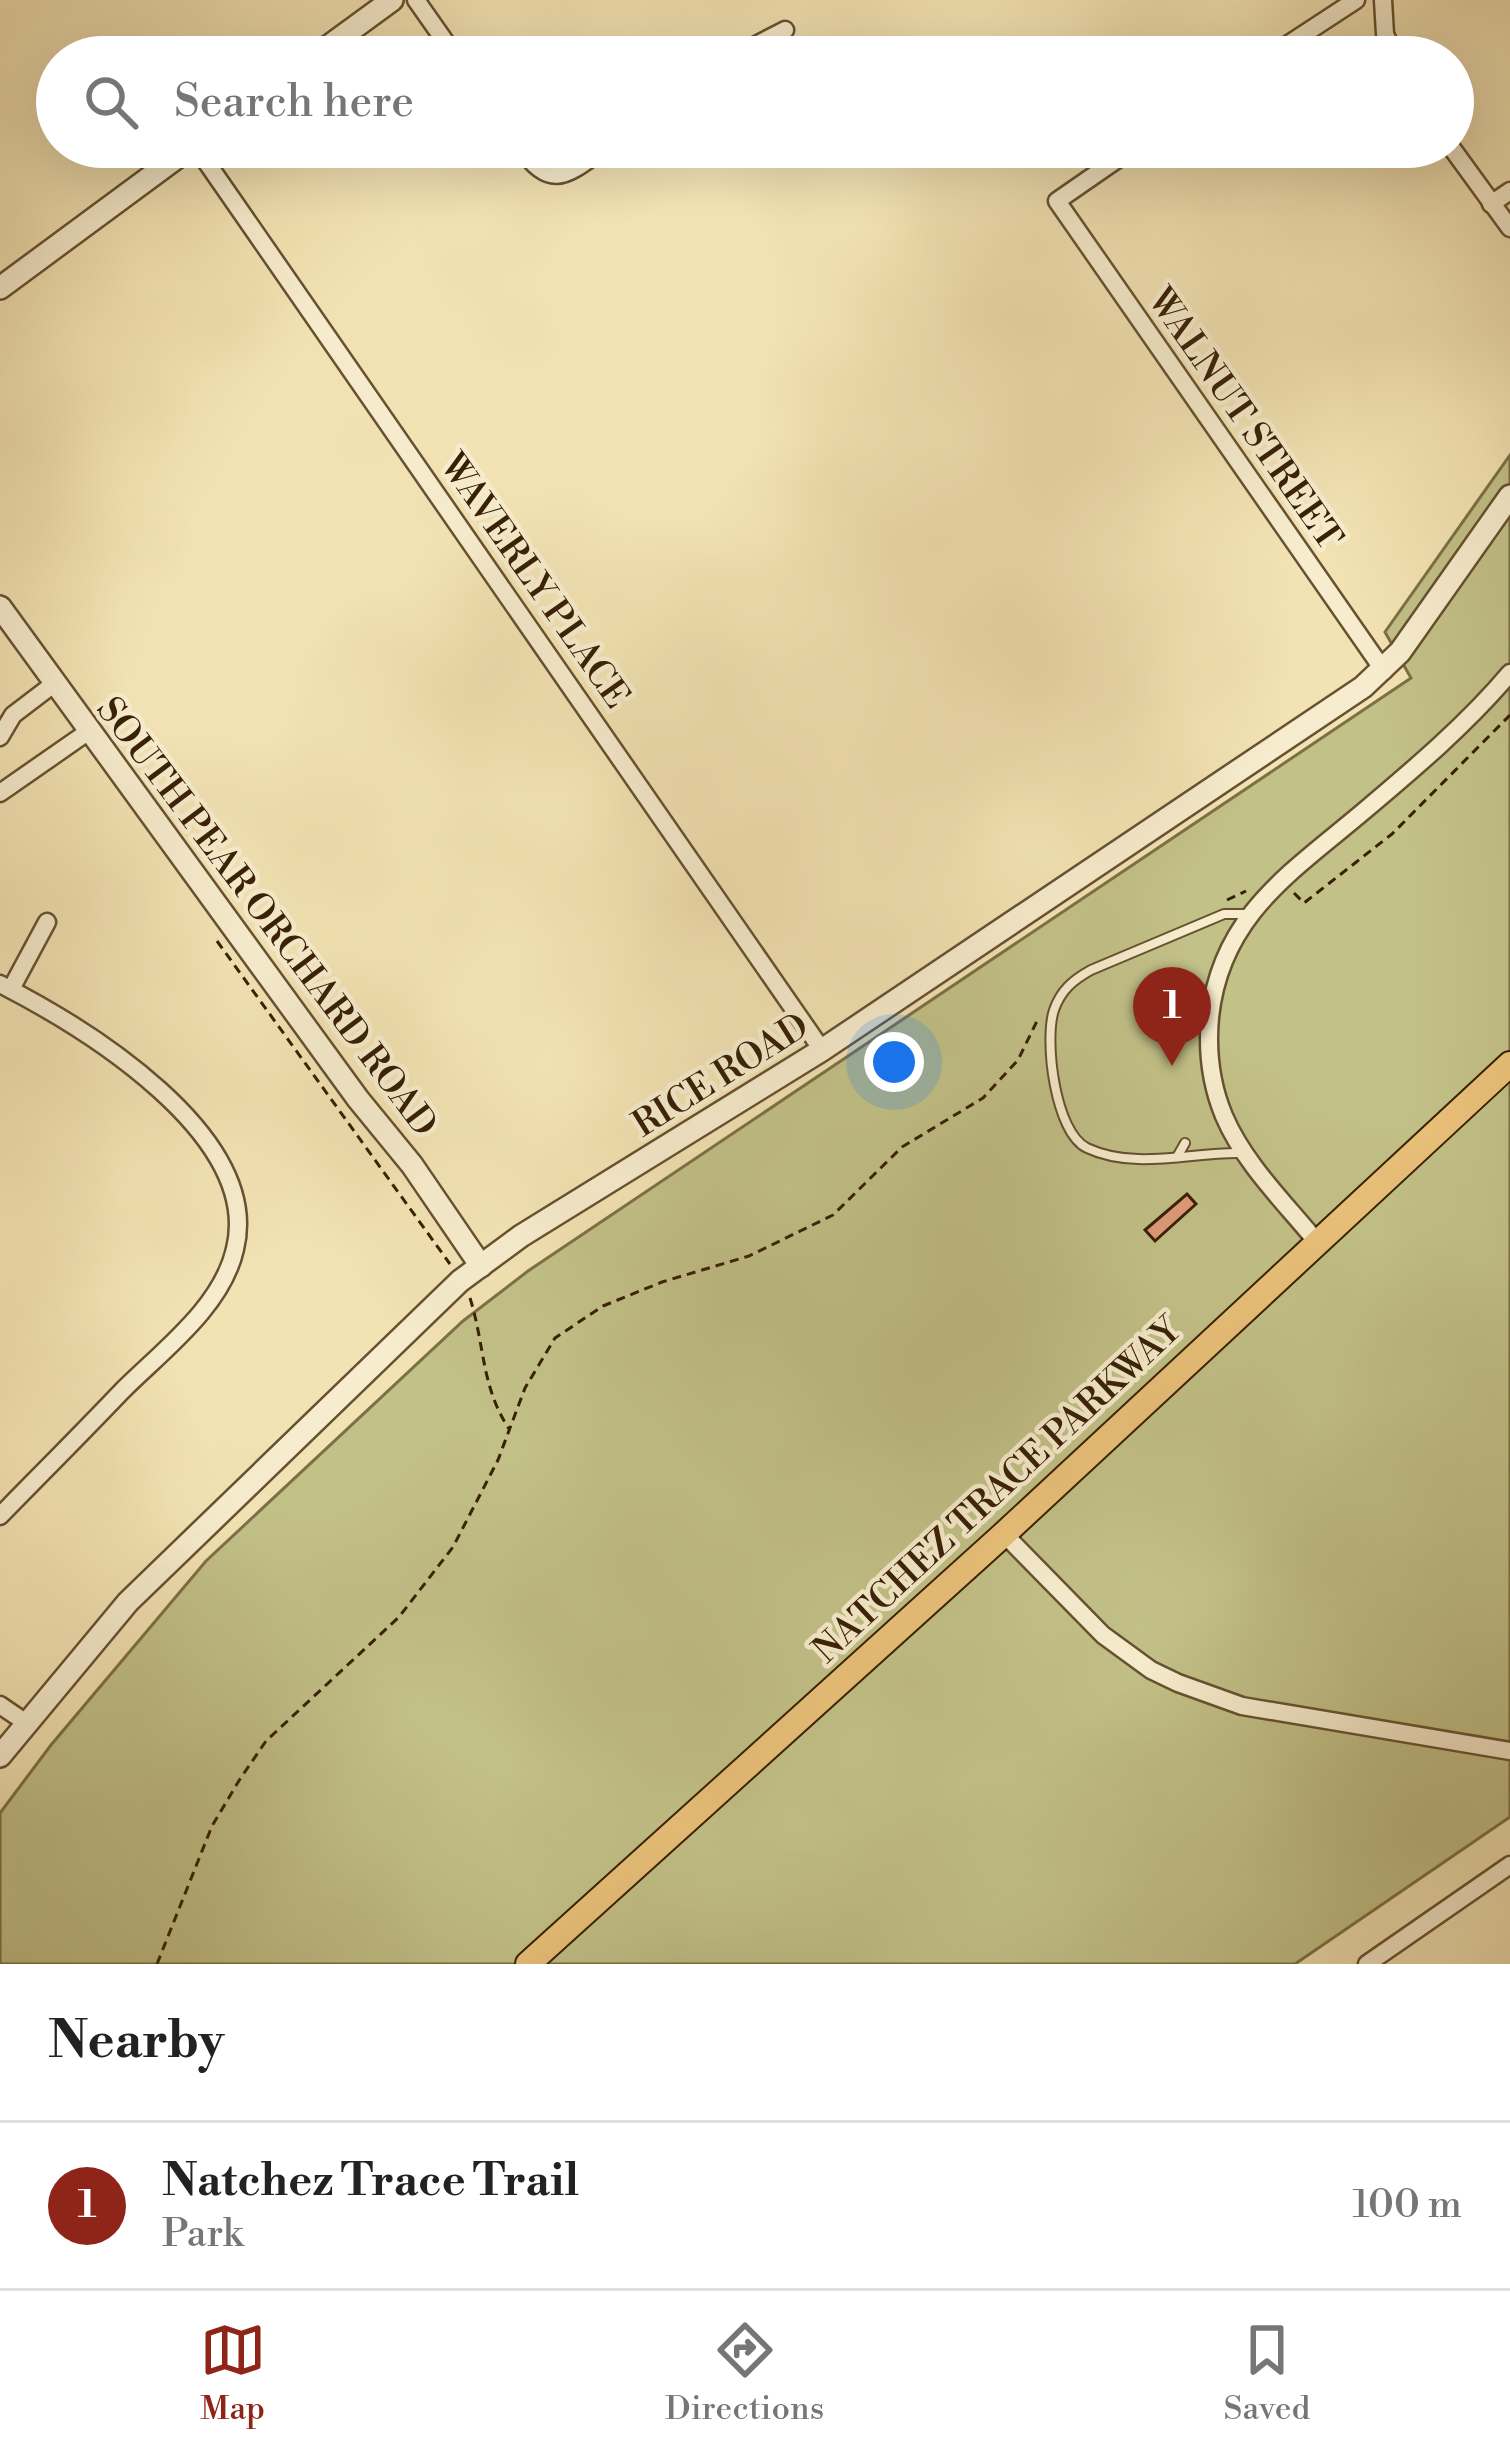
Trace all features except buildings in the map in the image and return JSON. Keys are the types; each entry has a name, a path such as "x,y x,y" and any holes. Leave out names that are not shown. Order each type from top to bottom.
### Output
{"main road":[{"name":"NATCHEZ TRACE PARKWAY","path":"528,1964 1004,1534 1510,1064"}],"street":[{"path":"343,36 392,0"},
{"path":"416,0 441,36"},
{"path":"1301,36 1356,0"},
{"path":"1383,0 1386,36"},
{"path":"773,36 785,30"},
{"path":"0,288 165,168"},
{"name":"WAVERLY PLACE","path":"209,168 822,1050"},
{"path":"536,168 557,176 577,168"},
{"name":"WALNUT STREET","path":"1105,168 1057,201 1384,671"},
{"path":"1466,168 1510,228"},
{"path":"1492,204 1510,191"},
{"name":"RICE ROAD","path":"0,1756 128,1601 481,1266 521,1235 822,1050 1332,711 1384,671 1510,496"},
{"name":"SOUTH PEAR ORCHARD ROAD","path":"0,607 358,1099 412,1165 481,1266"},
{"path":"1316,1241 1245,1153 1220,1103 1209,1044 1216,982 1227,950 1249,915 1280,882 1424,759 1510,673"},
{"path":"0,737 13,715 55,683"},
{"path":"0,793 89,731"},
{"path":"0,1516 210,1302 235,1250 238,1211 221,1159 186,1118 123,1058 5,987 47,922"},
{"path":"1004,1534 1103,1635 1151,1670 1178,1683 1242,1706 1510,1751"},
{"path":"0,1705 25,1722"},
{"path":"1367,1964 1510,1864"}],"lane":[{"path":"1245,1153 1206,1152 1193,1159 1175,1159 1093,1150 1075,1138 1058,1096 1050,1032 1065,988 1090,970 1225,914 1249,915"},
{"path":"1175,1159 1185,1143"}],"path":[{"path":"1286,887 1304,902 1352,868 1424,805 1510,715"},
{"path":"1226,901 1251,888"},
{"path":"157,1964 212,1826 240,1780 266,1741 399,1617 453,1547 555,1338 573,1322 662,1282 749,1256 833,1215 902,1147 982,1098 1018,1060 1042,1010"},
{"path":"470,1297 484,1342 484,1378 492,1403 509,1429"}],"shaded area":[{"path":"1510,455 1510,1817 1295,1964 0,1964 0,1813 206,1561 463,1321 528,1271 1411,678 1385,632"}],"place":[{"name":"Natchez Trace Trail","path":"1172,1066"}]}
